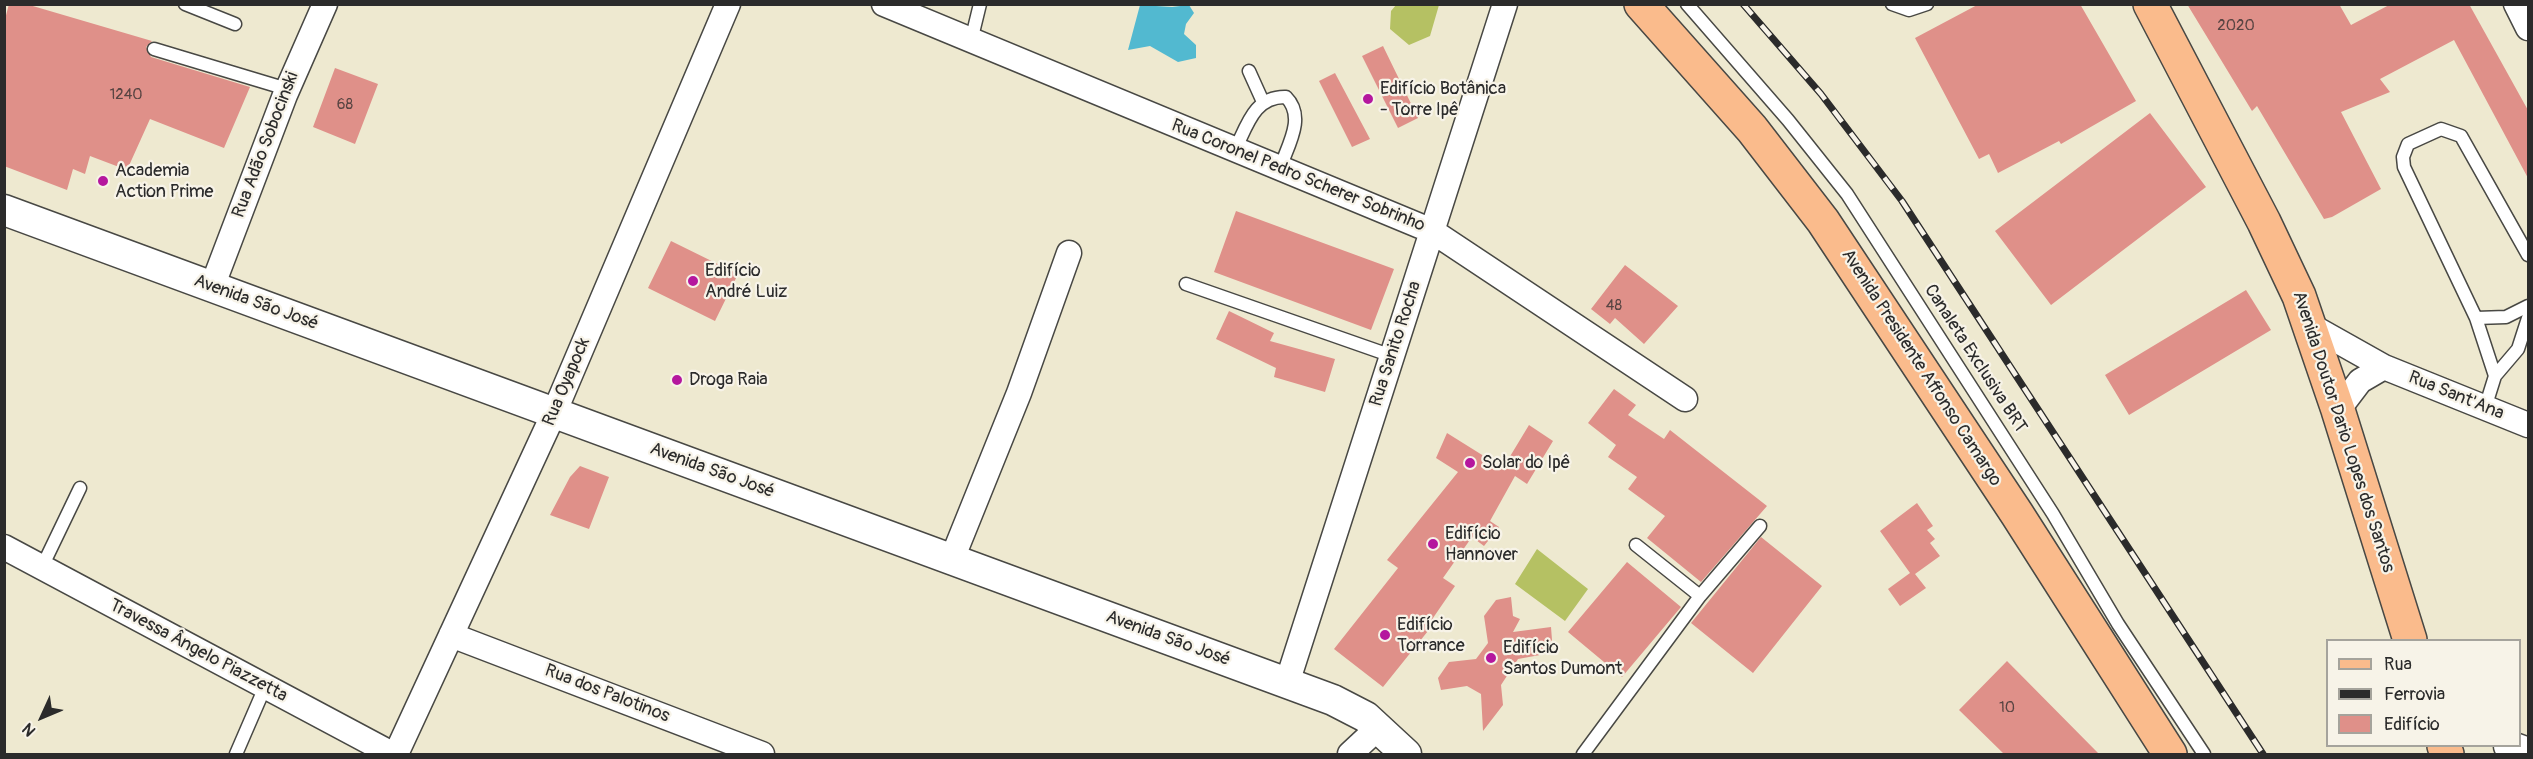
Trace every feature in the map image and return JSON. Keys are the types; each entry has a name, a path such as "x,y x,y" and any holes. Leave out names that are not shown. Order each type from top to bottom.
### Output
{"main road":[{"name":"Avenida Presidente Affonso Camargo","path":"1641,4 1752,129 1823,221 2027,530 2164,752"},
{"name":"Avenida Doutor Dario Lopes dos Santos","path":"2150,4 2285,264 2311,326 2410,639"}],"street":[{"name":"Rua Adão Sobocinski","path":"212,287 287,88 326,4"},
{"name":"Rua Oyapock","path":"394,754 554,413 728,4"},
{"name":"Rua Coronel Pedro Scherer Sobrinho","path":"884,4 1432,231 1685,399"},
{"name":"Rua Sanito Rocha","path":"1287,682 1505,4"},
{"path":"2516,4 2529,28"},
{"name":"Avenida São José","path":"4,210 1287,682 1352,708 1379,727 1406,754"},
{"path":"951,559 1016,402 1069,253"},
{"name":"Rua Sant'Ana","path":"2311,326 2384,367 2529,425"},
{"name":"Rua Sant'Ana","path":"2338,410 2361,381 2384,367"},
{"name":"Travessa Ângelo Piazzetta","path":"4,547 394,754"},
{"name":"Rua dos Palotinos","path":"451,635 762,754"},
{"path":"1350,754 1379,727"},
{"path":"2512,747 2529,753"}],"lane":[{"path":"185,4 235,24"},
{"path":"971,40 980,4"},
{"name":"Canaleta Exclusiva BRT","path":"1687,4 1788,120 1847,194 2053,514 2118,624 2204,754"},
{"path":"1892,4 1909,10 1927,4"},
{"path":"154,49 287,88"},
{"path":"1249,71 1263,102"},
{"path":"1235,150 1254,110 1263,102 1275,97 1286,97 1294,105 1297,119 1280,168"},
{"path":"2495,376 2476,318 2404,167 2403,157 2408,144 2441,129 2461,136 2529,255"},
{"path":"1185,284 1392,356"},
{"path":"2476,318 2506,317 2529,306"},
{"path":"2485,408 2495,376 2518,349 2529,318"},
{"path":"42,567 80,488"},
{"path":"1583,754 1700,596 1760,526"},
{"path":"1636,545 1700,596"},
{"path":"236,754 265,687"}],"green space":[{"path":"1396,5 1439,5 1430,36 1409,45 1390,29 1391,11"},
{"path":"1537,549 1588,589 1565,621 1515,584"}],"water":[{"path":"1140,5 1172,7 1189,5 1194,13 1186,24 1184,34 1196,45 1196,58 1178,62 1150,46 1128,50"}],"building":[{"path":"9,4 26,4 152,41 146,47 151,57 250,87 224,148 150,119 127,170 90,156 85,174 73,169 67,190 4,166 4,23"},
{"path":"1979,4 2080,4 2136,101 2061,144 2059,141 1998,173 1989,154 1979,159 1915,38"},
{"path":"2187,4 2339,4 2351,25 2391,4 2469,4 2529,112 2529,180 2454,40 2380,79 2390,92 2341,112 2381,189 2332,217 2324,219 2257,106 2252,111"},
{"path":"1383,46 1418,118 1398,128 1362,56"},
{"path":"335,68 378,84 355,144 313,127"},
{"path":"1335,73 1370,139 1352,147 1319,81"},
{"path":"2150,113 2206,187 2051,305 1995,231"},
{"path":"1236,211 1394,269 1371,330 1214,272"},
{"name":"Edifício André Luiz","path":"671,241 738,274 715,321 648,288"},
{"path":"1625,265 1678,306 1644,344 1615,318 1610,324 1591,309"},
{"path":"2246,290 2271,330 2129,415 2105,375"},
{"path":"1229,311 1274,333 1270,341 1335,359 1325,392 1274,377 1276,368 1216,339"},
{"path":"1614,389 1636,405 1628,415 1664,439 1670,430 1767,506 1701,582 1647,538 1665,516 1628,489 1637,477 1608,457 1616,445 1588,423"},
{"path":"1529,425 1553,441 1527,484 1515,476 1490,521 1499,527 1484,546 1472,537 1443,578 1455,586 1433,618 1436,621 1383,687 1334,649 1398,568 1387,560 1458,472 1436,458 1447,433 1503,468"},
{"path":"580,466 609,477 589,529 550,515 570,477"},
{"path":"1917,503 1933,526 1927,530 1935,539 1930,543 1940,556 1915,574 1926,588 1900,606 1888,589 1910,573 1880,531"},
{"path":"1761,537 1822,586 1753,673 1691,623"},
{"path":"1627,562 1681,607 1622,677 1568,632"},
{"name":"Edifício Santos Dumont","path":"1511,597 1513,616 1520,619 1513,632 1551,627 1552,640 1540,655 1518,659 1501,685 1503,705 1483,731 1481,694 1467,686 1441,690 1438,678 1449,662 1476,659 1488,643 1484,616 1496,600"},
{"path":"2007,661 2099,754 2004,754 1959,710"}],"railway":[{"path":"1743,4 1821,94 1902,201 2263,754"}],"place":[{"name":"Edifício Botânica - Torre Ipê","path":"1368,99"},
{"name":"Academia Action Prime","path":"103,181"},
{"name":"Edifício André Luiz","path":"693,281"},
{"name":"Droga Raia","path":"677,380"},
{"name":"Solar do Ipê","path":"1470,463"},
{"name":"Edifício Hannover","path":"1433,544"},
{"name":"Edifício Torrance","path":"1385,635"},
{"name":"Edifício Santos Dumont","path":"1491,658"}]}
